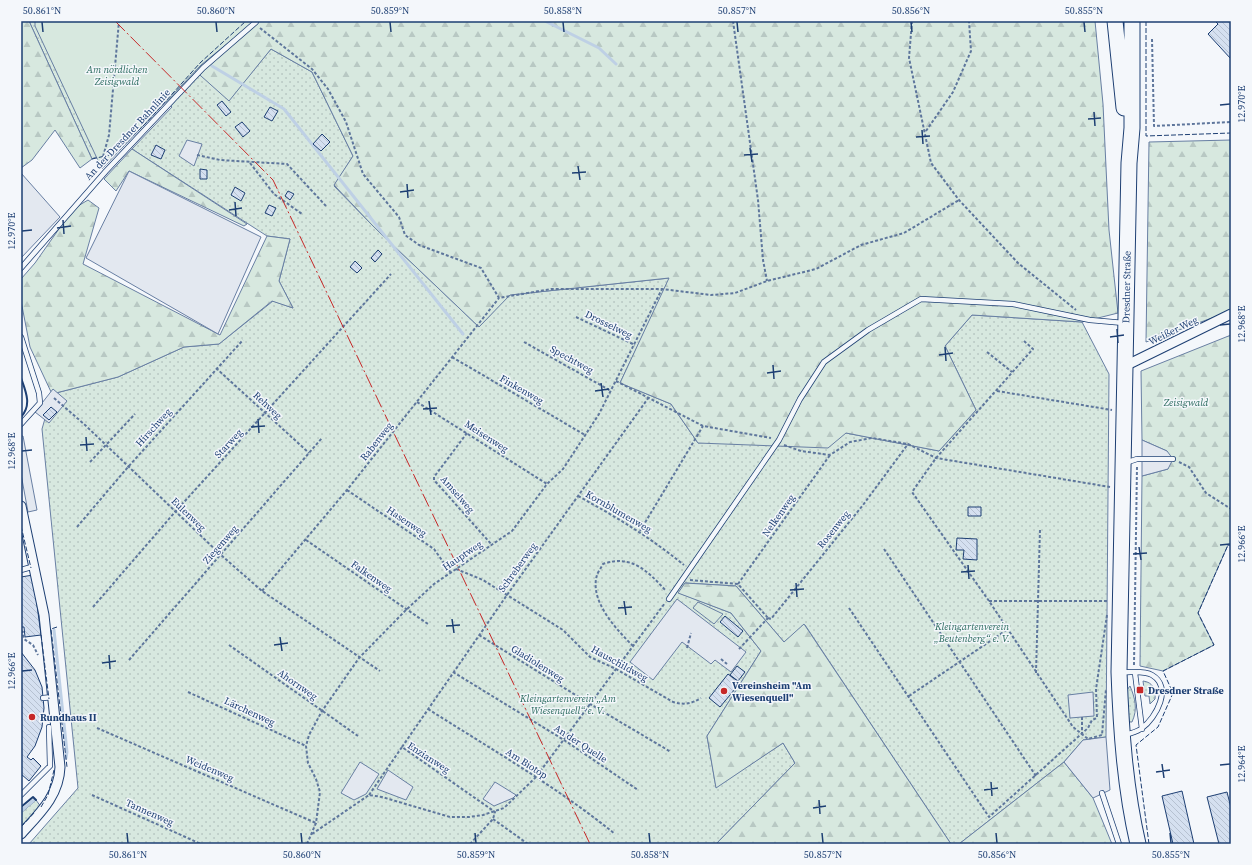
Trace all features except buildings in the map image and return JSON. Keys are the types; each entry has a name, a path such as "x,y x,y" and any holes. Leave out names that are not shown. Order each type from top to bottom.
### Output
{"main road":[{"path":"1115,21 1129,163"},
{"path":"1129,163 1132,128 1132,21"},
{"name":"Dresdner Straße","path":"1129,163 1125,366 1130,461 1119,672 1121,736 1132,817 1138,844"}],"street":[{"name":"Weißer Weg","path":"1125,366 1231,314"},
{"path":"21,506 35,566 44,615 60,767 60,779 48,805 21,834"}],"lane":[{"name":"An der Dresdner Bahnlinie","path":"21,268 106,171 203,68 256,22"},
{"path":"670,598 778,441 800,399 824,362 868,330 921,299 1012,304 1082,317 1090,320 1125,323"},
{"path":"21,337 39,392 40,403 21,424"},
{"path":"1130,461 1173,459"},
{"path":"21,570 35,566"},
{"path":"1119,672 1152,676 1160,686 1161,698 1159,709 1142,729 1121,736"},
{"path":"1135,673 1142,729"},
{"path":"43,698 53,698"},
{"path":"21,795 50,766 49,727"},
{"path":"50,766 60,767"},
{"path":"1102,793 1119,844"}],"path":[{"path":"106,171 100,164 109,135 119,21"},
{"path":"733,21 758,200 763,260 767,281"},
{"path":"912,21 909,58 926,132 931,163 959,200 1018,263 1073,307 1082,317"},
{"path":"926,132 953,92 971,52 969,21"},
{"path":"256,22 263,32 312,69 328,89 346,122 363,174 399,217 405,235 419,245 481,268 500,298 551,289 662,289 711,295 735,293 767,281 816,269 861,245 904,232 959,200"},
{"path":"1152,39 1154,126 1231,122"},
{"path":"197,155 220,160 286,164 326,206"},
{"path":"250,163 274,194 302,214"},
{"name":"Starweg","path":"92,607 175,512 391,274"},
{"name":"Hauptweg","path":"306,746 309,735 322,711 359,658 434,584 512,531 547,484 562,469 585,435 616,382 662,289"},
{"name":"Rabenweg","path":"262,592 347,490 418,402 452,356 500,298"},
{"name":"Drosselweg","path":"576,317 635,345"},
{"name":"Hirschweg","path":"77,527 128,467 216,368 243,340"},
{"path":"1024,341 1033,349 936,458 912,492 989,601 1036,674 1073,727 1088,739 1102,735 1107,682"},
{"name":"Spechtweg","path":"524,342 611,391"},
{"path":"986,352 1012,372"},
{"name":"Finkenweg","path":"452,356 585,435"},
{"name":"Rehweg","path":"216,368 309,453"},
{"path":"616,382 649,397 703,426 778,441 801,451 830,455 850,442 872,438 908,444 936,458 1110,487 1110,494"},
{"path":"997,391 1112,410 1112,418"},
{"name":"Schreberweg","path":"402,747 507,595 649,397"},
{"name":"Eulenweg","path":"54,398 262,592 380,671"},
{"name":"Meisenweg","path":"418,402 547,484"},
{"path":"90,462 135,414"},
{"path":"640,531 703,426"},
{"name":"Amselweg","path":"467,433 434,477 434,480 492,545"},
{"name":"Ziegenweg","path":"129,660 322,438"},
{"name":"Rosenweg","path":"739,649 768,618 771,619 863,505 908,444"},
{"name":"Nelkenweg","path":"738,584 830,455"},
{"path":"1173,459 1189,467 1206,493 1231,509"},
{"path":"1130,461 1135,673"},
{"name":"Hasenweg","path":"347,490 434,549 451,573"},
{"name":"Kornblumenweg","path":"578,496 640,531 689,570"},
{"path":"1036,674 1040,529"},
{"name":"Falkenweg","path":"306,540 428,624"},
{"path":"884,549 1036,776"},
{"path":"311,835 369,795 382,797 450,817 469,817 495,812 510,804 536,777 670,598 653,576 636,564 613,560 603,564 596,576 596,590 604,612 614,627 633,646"},
{"name":"Hauschildweg","path":"456,569 483,580 563,630 590,657 616,669 673,702 693,704 701,698"},
{"path":"683,580 738,584 768,618"},
{"path":"849,608 989,817 1088,728 1092,720 1097,718 1096,688 1109,594"},
{"path":"989,601 1109,601"},
{"path":"909,696 1008,629"},
{"path":"687,648 690,633"},
{"name":"Gladiolenweg","path":"479,635 671,752"},
{"name":"Ahornweg","path":"229,645 358,736"},
{"path":"721,659 727,664"},
{"name":"An der Quelle","path":"453,672 564,740 638,790"},
{"name":"Lärchenweg","path":"188,692 306,746"},
{"name":"Am Biotop","path":"428,709 536,777 616,834"},
{"path":"1082,717 1082,733"},
{"name":"Weidenweg","path":"97,728 316,823"},
{"path":"306,746 308,763 316,779 320,792 316,823 307,844"},
{"name":"Enzianweg","path":"369,795 402,747 495,812"},
{"name":"Tannenweg","path":"92,795 201,844"},
{"path":"470,844 493,819 495,812"},
{"path":"493,819 528,844"}],"green space":[{"path":"21,21 29,21 92,159 80,168 55,130 32,160 21,168"},
{"path":"29,21 173,21 164,43 229,100 271,49 312,72 353,156 334,186 373,226 479,327 509,295 670,278 620,383 671,404 698,443 846,433 939,451 976,410 945,346 972,315 1082,322 1109,374 1106,737 1083,740 1064,762 959,844 951,844 805,625 784,642 736,586 685,583 679,593 731,613 761,651 707,736 716,787 783,743 795,763 716,844 29,844 78,788 42,429 52,394 118,377 184,347 219,344 273,301 293,308 279,281 290,239 267,236 132,149 172,107 151,87 129,141 92,159"},
{"name":"Am nördlichen Zeisigwald","path":"35,21 255,21 201,65 102,169 35,26"},
{"path":"173,21 1095,21 1103,104 1109,230 1118,313 1082,322 972,315 945,346 976,410 939,451 846,433 828,448 698,443 671,404 620,383 669,278 510,295 479,327 373,226 334,185 353,156 312,72 271,49 229,101 164,43"},
{"path":"1231,140 1231,311 1146,342 1149,142"},
{"path":"132,149 247,224 244,226 129,171 116,191 104,179"},
{"path":"88,200 99,208 83,264 220,335 267,236 290,239 279,281 293,308 272,301 219,344 184,347 118,377 52,394 30,347 21,301 21,279 35,263 73,209"},
{"name":"Zeisigwald","path":"1231,335 1231,545 1228,545 1198,613 1214,645 1163,671 1140,666 1142,476 1168,469 1167,451 1142,440 1141,371"},
{"path":"685,583 736,586 784,642 804,624 951,844 716,844 795,763 783,743 716,788 707,736 761,651 731,613 678,593"},
{"path":"698,602 723,614 714,624 693,608"},
{"path":"1143,681 1149,683 1153,687 1155,693 1155,699 1150,704 1149,696 1145,696"},
{"path":"1130,686 1135,704 1135,713 1132,722 1129,722 1127,690"},
{"path":"1064,762 1093,798 1112,844 959,844"},
{"path":"36,800 41,807 21,827 21,813"}],"shaded area":[{"path":"187,140 202,144 194,166 179,156"},
{"path":"129,171 261,237 218,334 86,258"},
{"path":"21,173 60,217 21,258"},
{"path":"53,389 67,401 49,423 35,412"},
{"path":"21,436 23,436 37,510 28,512 21,474"},
{"path":"1142,440 1167,451 1173,459 1168,469 1142,476"},
{"path":"677,599 746,652 731,672 715,660 711,664 682,642 653,680 630,662"},
{"path":"1093,692 1094,716 1070,718 1068,695"},
{"path":"1106,737 1110,790 1093,798 1064,762 1083,740"},
{"path":"360,762 379,774 366,794 354,800 341,793"},
{"path":"388,770 413,787 406,800 377,789"},
{"path":"495,782 516,795 513,798 494,806 483,799"}],"waterway":[{"path":"545,21 599,48 616,64"},
{"path":"212,66 284,109 463,334"},
{"path":"54,630 67,752 66,758"},
{"path":"21,811 34,800"}],"fence":[{"path":"92,159 114,154 147,122 200,63 246,21"},
{"path":"1146,21 1146,136 1231,133"},
{"path":"21,526 31,568"},
{"path":"1149,844 1136,745 1158,727 1173,693 1163,671 1214,645 1198,613 1228,545 1231,545"},
{"path":"57,627 51,629 67,767"},
{"path":"41,635 49,699"},
{"path":"41,807 48,795 54,770"},
{"path":"21,827 35,812"}],"wall":[{"path":"21,378 27,398 26,408 21,417"},
{"path":"21,807 33,797 36,800"}],"power":[{"path":"115,21 273,180 590,844"}],"place":[{"name":"Dresdner Straße","path":"1140,690"},
{"name":"Vereinsheim \"Am Wiesenquell\"","path":"724,691"},
{"name":"Rundhaus II","path":"32,717"}],"park label":[{"name":"Kleingartenverein „Beutenberg“ e. V.","path":"972,632"},
{"name":"Kleingartenverein „Am Wiesenquell“ e. V.","path":"568,704"}]}
